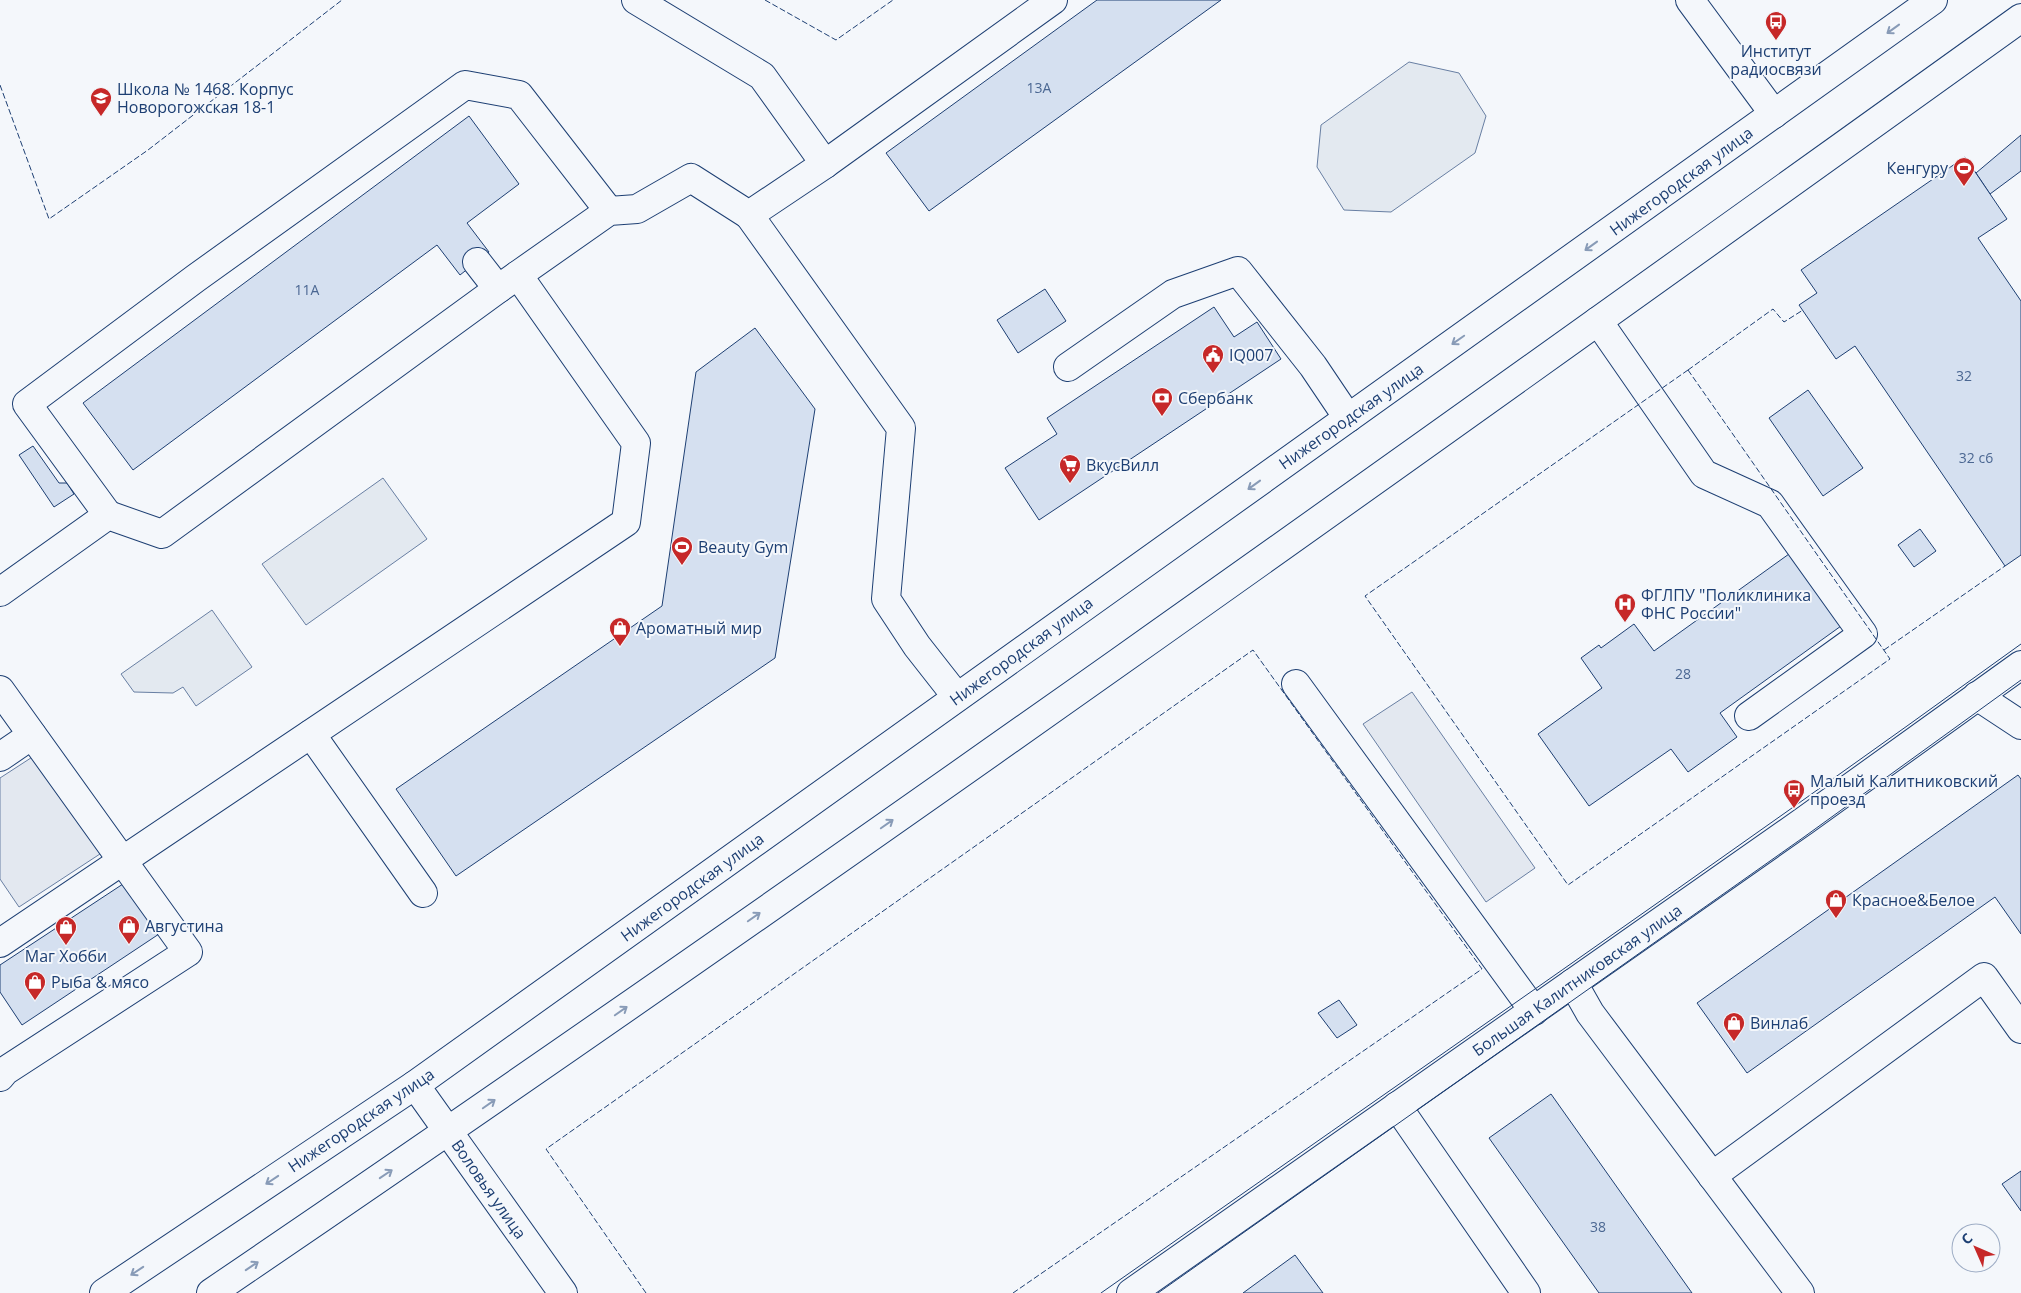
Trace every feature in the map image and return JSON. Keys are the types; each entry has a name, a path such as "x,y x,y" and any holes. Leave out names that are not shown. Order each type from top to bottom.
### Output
{"main road":[{"path":"636,0 762,76 825,164"},
{"path":"749,215 825,164 1053,0"},
{"path":"1690,0 1774,114"},
{"name":"Нижегородская улица","path":"104,1293 415,1085 1933,0"},
{"path":"211,1293 449,1132 1598,321 2021,18"},
{"path":"609,211 519,95 465,85 259,232 27,404 108,515 162,534 508,282 609,211 637,209 691,178 749,215 901,428 886,599 917,646 957,697"},
{"path":"0,943 626,522 636,443 508,282 477,262"},
{"path":"1068,367 1173,294 1238,271 1313,366 1348,418"},
{"path":"1598,321 1704,474 1770,504 1863,634 1749,716"},
{"path":"0,592 108,515"},
{"name":"Большая Калитниковская улица","path":"1131,1293 1804,821 2021,664"},
{"path":"1296,684 1534,1011"},
{"path":"0,690 188,952 5,1071 0,1077"},
{"path":"1977,696 2021,725"},
{"path":"311,734 423,893"},
{"path":"0,757 32,735"},
{"path":"1712,1176 1984,977 2021,1030"},
{"path":"1573,983 1590,1013 1800,1293"},
{"name":"Воловья улица","path":"415,1085 563,1293"},
{"path":"1397,1106 1526,1293"}],"shaded area":[{"path":"1409,62 1459,73 1486,116 1475,153 1391,212 1344,210 1317,167 1321,125"},
{"path":"383,478 427,539 306,625 262,564"},
{"path":"212,610 252,667 196,706 183,687 173,693 134,692 121,674"},
{"path":"1412,692 1535,868 1486,902 1363,724"},
{"path":"37,754 103,852 19,907 0,879 0,778"}],"building":[{"path":"1097,0 1221,0 929,211 886,153"},
{"path":"469,116 519,184 467,223 489,252 460,275 437,245 133,470 83,403"},
{"path":"2021,135 2021,171 1990,194 1976,173"},
{"path":"1965,157 2007,219 1978,238 2021,301 2021,555 2005,566 1855,346 1836,359 1799,305 1817,293 1801,270"},
{"path":"1045,289 1066,321 1018,353 997,320"},
{"path":"1214,307 1234,337 1257,322 1281,359 1039,520 1005,468 1057,434 1047,418"},
{"path":"755,328 815,409 775,658 456,876 396,789 662,606 696,372"},
{"path":"1808,390 1863,468 1823,496 1769,418"},
{"path":"33,446 59,483 67,483 74,494 54,507 19,455"},
{"path":"1920,529 1936,551 1914,567 1898,545"},
{"path":"1789,554 1841,626 1720,713 1737,737 1688,772 1671,749 1589,806 1538,734 1602,688 1581,658 1599,645 1601,648 1634,624 1654,651"},
{"path":"2018,775 2021,779 2021,934 1995,897 1747,1073 1697,1003"},
{"path":"126,882 159,934 22,1025 0,992 0,965"},
{"path":"1339,1000 1357,1025 1337,1038 1318,1013"},
{"path":"1551,1094 1692,1293 1599,1293 1489,1138"},
{"path":"2021,1171 2021,1211 2002,1184"},
{"path":"1295,1255 1323,1293 1243,1293"}],"tram line":[{"path":"1101,1293 1677,889 2021,644"},
{"path":"1158,1293 1804,837 2021,680"}],"fence":[{"path":"0,85 49,219 148,150 342,0"},
{"path":"765,0 836,40 893,0"},
{"path":"1688,370 1773,309 1784,322 1803,310"},
{"path":"1688,370 1890,659 1568,885 1365,596 1688,370"},
{"path":"1884,650 2005,566"},
{"path":"646,1293 546,1149 1253,650 1482,969 1013,1293"}],"place":[{"name":"Институт радиосвязи","path":"1776,41"},
{"name":"Школа № 1468. Корпус Новорогожская 18-1","path":"101,117"},
{"name":"Кенгуру","path":"1964,187"},
{"name":"IQ007","path":"1213,374"},
{"name":"Сбербанк","path":"1162,417"},
{"name":"ВкусВилл","path":"1070,484"},
{"name":"Beauty Gym","path":"682,566"},
{"name":"ФГЛПУ \"Поликлиника ФНС России\"","path":"1625,623"},
{"name":"Ароматный мир","path":"620,647"},
{"name":"Малый Калитниковский проезд","path":"1794,809"},
{"name":"Красное&Белое","path":"1836,919"},
{"name":"Августина","path":"129,945"},
{"name":"Маг Хобби","path":"66,946"},
{"name":"Рыба & мясо","path":"35,1001"},
{"name":"Винлаб","path":"1734,1042"}]}
